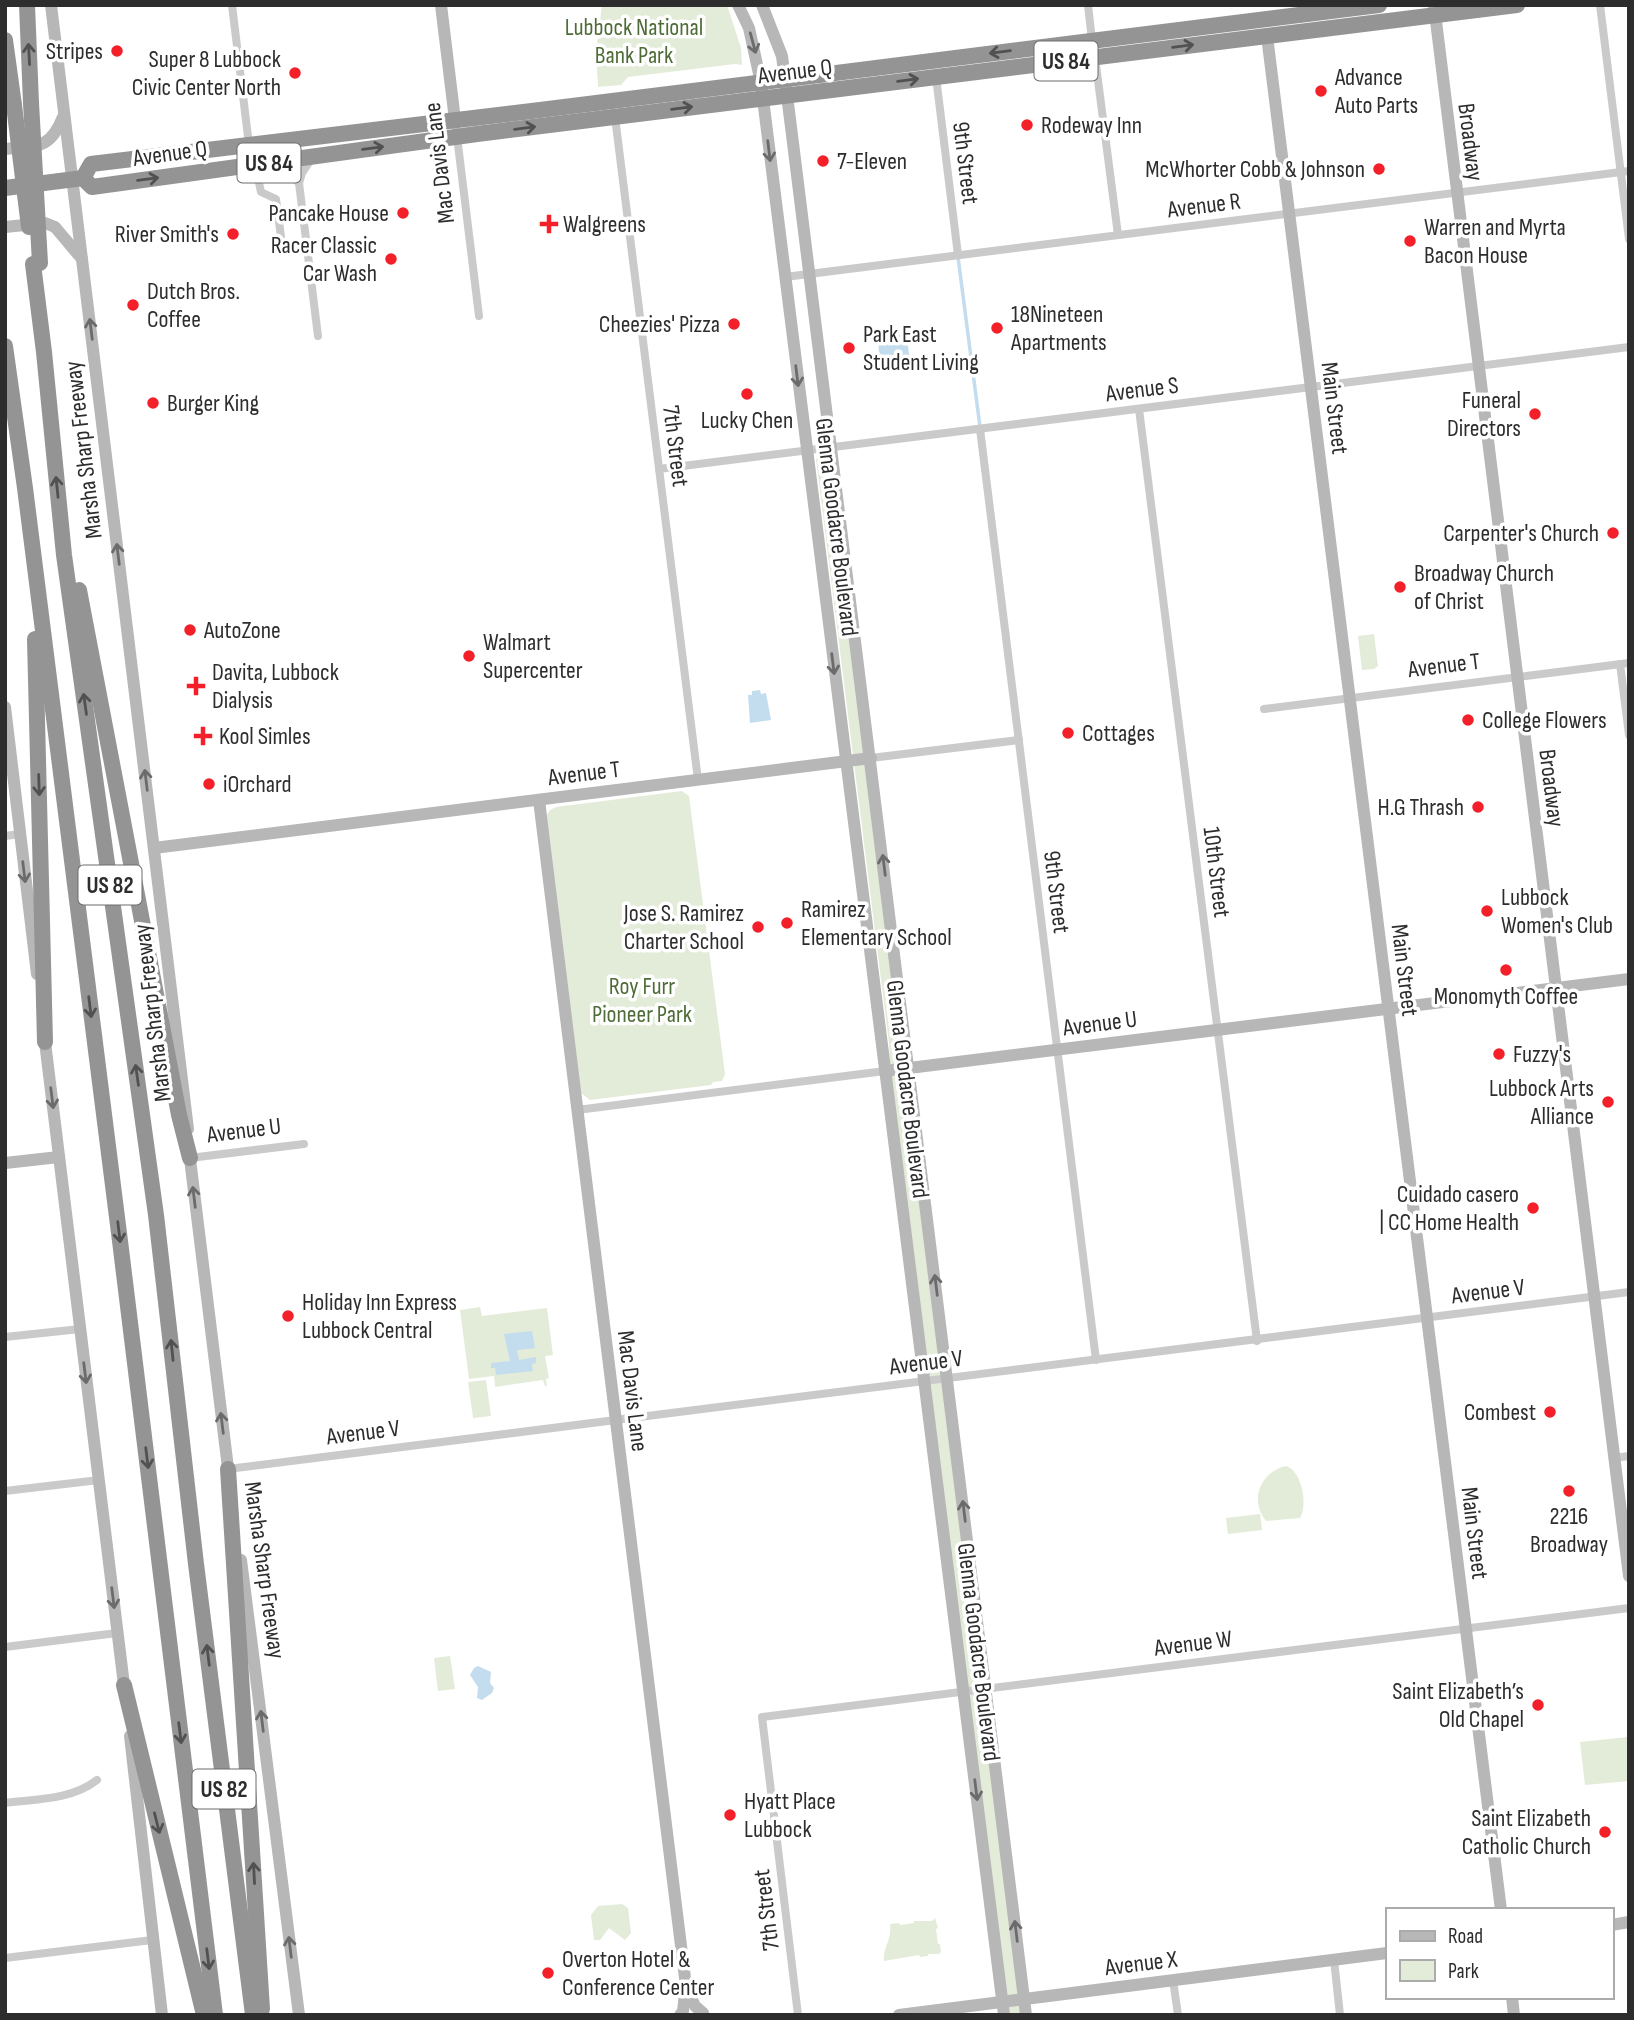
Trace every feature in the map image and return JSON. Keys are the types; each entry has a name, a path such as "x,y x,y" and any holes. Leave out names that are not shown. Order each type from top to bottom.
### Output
{"highway":[{"path":"27,5 37,264"},
{"name":"Avenue Q","path":"786,88 1155,32 1264,12 1379,5"},
{"name":"Avenue Q","path":"5,188 78,179 92,187 314,156 456,128 762,90 936,77 1267,36 1434,10 1517,5"},
{"path":"1095,57 1106,48 1148,42 1155,32"},
{"name":"Marsha Sharp Freeway","path":"5,40 37,264 64,555 156,1215 253,2015"},
{"path":"1021,66 1032,57 1085,50 1092,40"},
{"name":"Avenue Q","path":"78,179 90,164 249,145 615,117 762,90"},
{"name":"US 82","path":"5,346 215,2015"},
{"path":"32,545 46,1042"},
{"path":"64,555 77,583 179,1115 190,1158"},
{"path":"228,1469 262,2015"},
{"path":"124,1685 204,2015"}],"street":[{"name":"Marsha Sharp Freeway","path":"51,5 65,114 78,179 82,259 190,1158 299,2015"},
{"path":"232,5 249,145"},
{"name":"Mac Davis Lane","path":"441,5 479,316"},
{"name":"Glenna Goodacre Boulevard","path":"738,5 751,37 762,90 1003,2008"},
{"name":"Glenna Goodacre Boulevard","path":"762,5 778,43 786,88 1026,2015"},
{"path":"1087,5 1092,40"},
{"path":"1600,5 1625,172 1629,239"},
{"name":"Broadway","path":"1434,10 1629,1576"},
{"name":"Main Street","path":"1267,36 1502,1908"},
{"path":"1095,57 1118,235"},
{"name":"9th Street","path":"936,77 958,255"},
{"path":"5,149 42,145 52,139 65,114"},
{"name":"7th Street","path":"615,117 698,780"},
{"path":"314,156 302,173 299,183 318,336"},
{"path":"279,161 299,183"},
{"path":"255,164 261,191 276,199 282,252"},
{"name":"Avenue R","path":"785,277 1625,172"},
{"path":"5,227 45,223 55,227 82,259"},
{"name":"Avenue S","path":"659,469 1629,347"},
{"name":"10th Street","path":"1139,409 1257,1340"},
{"name":"9th Street","path":"980,429 1096,1360"},
{"path":"1624,664 1629,735"},
{"name":"Avenue T","path":"1264,709 1624,664"},
{"path":"5,707 162,2015"},
{"name":"Avenue T","path":"154,848 1019,740"},
{"name":"Mac Davis Lane","path":"539,800 686,1986"},
{"path":"5,836 20,834"},
{"name":"Avenue U","path":"577,1110 1629,979"},
{"name":"Avenue U","path":"190,1158 304,1144"},
{"path":"5,1163 59,1157"},
{"name":"Avenue V","path":"228,1469 1629,1292"},
{"path":"5,1337 80,1329"},
{"path":"1614,1458 1629,1456"},
{"path":"5,1491 99,1480"},
{"name":"Avenue W","path":"762,1717 1629,1608"},
{"path":"5,1647 117,1633"},
{"name":"7th Street","path":"762,1717 798,2015"},
{"path":"5,1802 72,1794 86,1789 97,1780"},
{"path":"5,1958 152,1940"},
{"name":"Avenue X","path":"899,2015 1003,2008 1024,1999 1386,1953"},
{"path":"1334,1959 1340,2015"},
{"path":"1173,1980 1178,2015"},
{"path":"686,1986 695,2006 705,2014"},
{"path":"680,2015 683,2011 686,1986"},
{"path":"680,2015 695,2012 705,2014"}],"green space":[{"name":"Lubbock National Bank Park","path":"602,5 727,5 741,48 742,65 628,77 621,85 598,87 596,51"},
{"path":"825,453 829,455 1021,2015 1007,2015 891,1093 889,1043 816,459"},
{"path":"1374,634 1378,666 1362,670 1358,636"},
{"name":"Roy Furr Pioneer Park","path":"682,791 689,796 725,1074 722,1081 713,1082 711,1085 590,1100 581,1093 547,815 556,807"},
{"path":"480,1307 482,1316 547,1308 553,1355 545,1356 549,1378 546,1379 547,1386 543,1380 495,1387 494,1376 469,1379 460,1310"},
{"path":"486,1380 491,1416 473,1418 468,1382"},
{"path":"1286,1466 1292,1469 1300,1481 1303,1505 1300,1518 1266,1521 1258,1504 1260,1488 1270,1474"},
{"path":"1260,1514 1262,1530 1228,1534 1226,1518"},
{"path":"450,1656 455,1689 438,1691 434,1658"},
{"path":"1628,1737 1629,1781 1585,1785 1580,1742"},
{"path":"622,1904 628,1908 631,1933 625,1940 609,1928 600,1940 594,1940 591,1915 598,1906"},
{"path":"935,1918 941,1952 939,1954 884,1961 890,1924 932,1921"}],"water":[{"path":"888,335 907,337 910,363 903,368 893,369 890,366 884,370 879,354 879,341 880,337 887,339"},
{"path":"760,690 761,694 766,693 771,720 750,723 748,695 752,695 752,691"},
{"path":"532,1331 535,1348 517,1350 519,1360 536,1357 536,1363 532,1364 533,1371 496,1375 491,1363 510,1361 504,1334"},
{"path":"478,1666 491,1672 490,1683 494,1688 492,1693 482,1700 477,1698 478,1687 470,1675"}],"waterway":[{"path":"958,257 980,427"}],"place":[{"name":"Stripes","path":"117,51"},
{"name":"Super 8 Lubbock Civic Center North","path":"295,73"},
{"name":"Advance Auto Parts","path":"1321,91"},
{"name":"Rodeway Inn","path":"1027,125"},
{"name":"7-Eleven","path":"823,161"},
{"name":"McWhorter Cobb & Johnson","path":"1379,169"},
{"name":"Pancake House","path":"403,213"},
{"name":"Walgreens","path":"549,224"},
{"name":"River Smith's","path":"233,234"},
{"name":"Warren and Myrta Bacon House","path":"1410,241"},
{"name":"Racer Classic Car Wash","path":"391,259"},
{"name":"Dutch Bros. Coffee","path":"133,305"},
{"name":"Cheezies' Pizza","path":"734,324"},
{"name":"18Nineteen Apartments","path":"997,328"},
{"name":"Park East Student Living","path":"849,348"},
{"name":"Lucky Chen","path":"747,394"},
{"name":"Burger King","path":"153,403"},
{"name":"Funeral Directors","path":"1535,414"},
{"name":"Carpenter's Church","path":"1613,533"},
{"name":"Broadway Church of Christ","path":"1400,587"},
{"name":"AutoZone","path":"190,630"},
{"name":"Walmart Supercenter","path":"469,656"},
{"name":"Davita, Lubbock Dialysis","path":"196,686"},
{"name":"College Flowers","path":"1468,720"},
{"name":"Cottages","path":"1068,733"},
{"name":"Kool Simles","path":"203,736"},
{"name":"iOrchard","path":"209,784"},
{"name":"H.G Thrash","path":"1478,807"},
{"name":"Lubbock Women's Club","path":"1487,911"},
{"name":"Ramirez Elementary School","path":"787,923"},
{"name":"Jose S. Ramirez Charter School","path":"758,927"},
{"name":"Monomyth Coffee","path":"1506,970"},
{"name":"Fuzzy's","path":"1499,1054"},
{"name":"Lubbock Arts Alliance","path":"1608,1102"},
{"name":"Cuidado casero | CC Home Health","path":"1533,1208"},
{"name":"Holiday Inn Express Lubbock Central","path":"288,1316"},
{"name":"Combest","path":"1550,1412"},
{"name":"2216 Broadway","path":"1569,1491"},
{"name":"Saint Elizabeth’s Old Chapel","path":"1538,1705"},
{"name":"Hyatt Place Lubbock","path":"730,1815"},
{"name":"Saint Elizabeth Catholic Church","path":"1605,1832"},
{"name":"Overton Hotel & Conference Center","path":"548,1973"}]}
